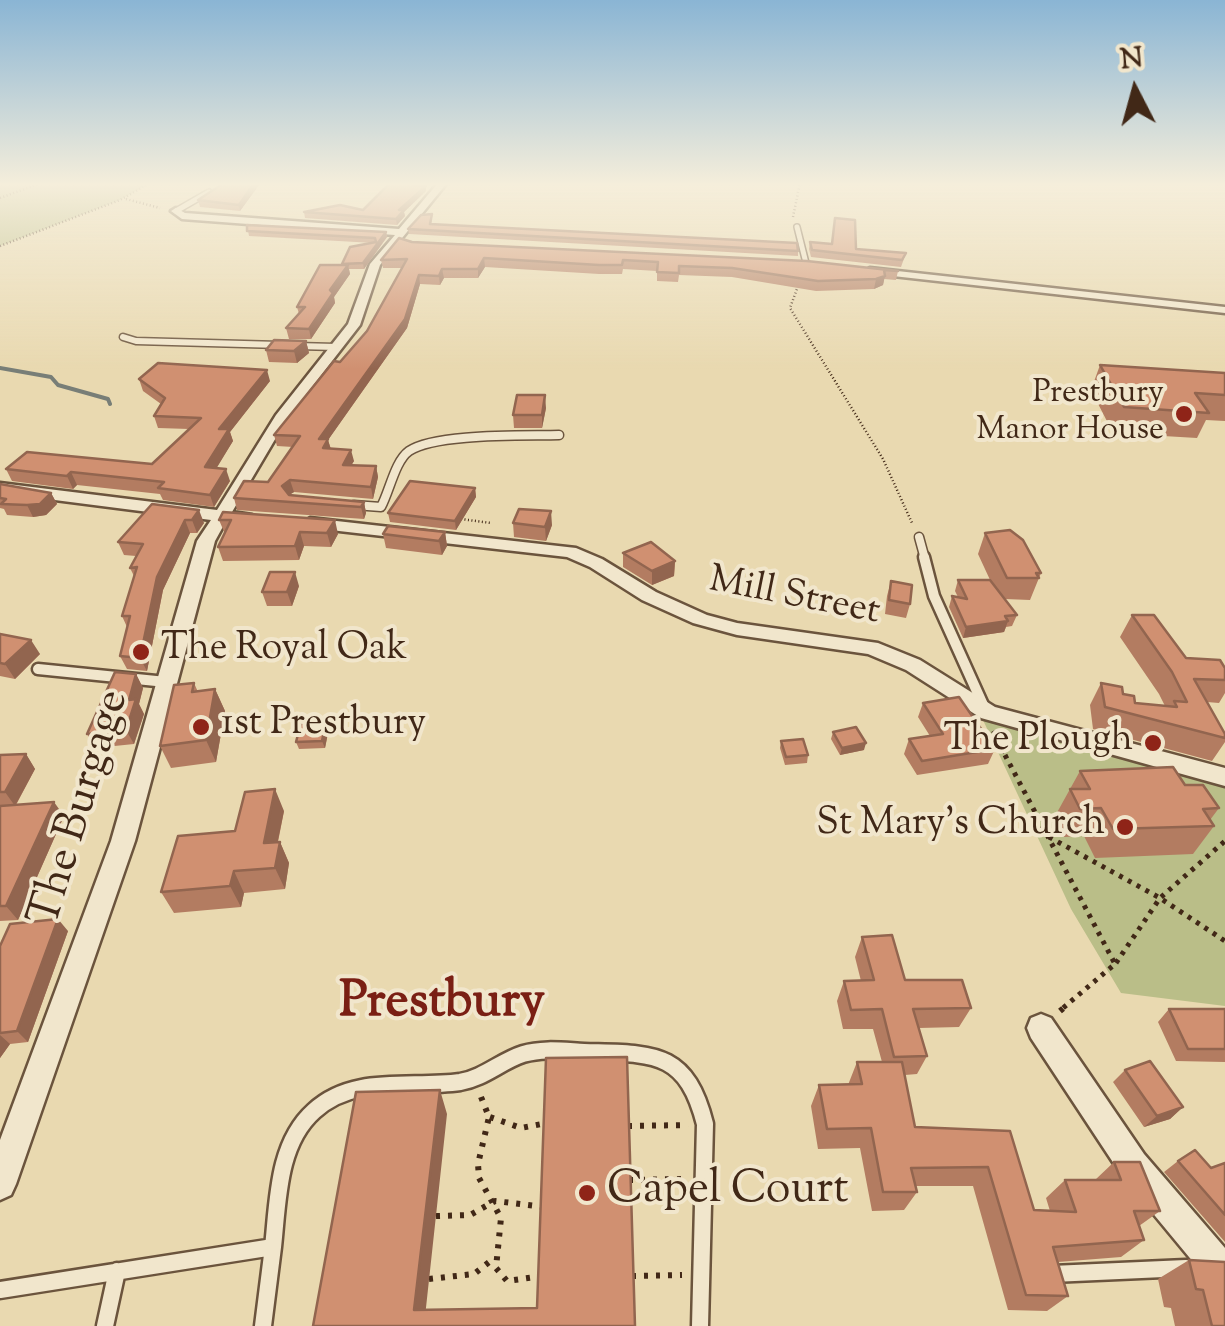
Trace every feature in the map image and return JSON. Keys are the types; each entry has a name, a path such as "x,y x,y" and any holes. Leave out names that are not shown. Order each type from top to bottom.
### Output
{"street":[{"name":"The Burgage","path":"0,1184 122,841 206,541 280,418 354,325 375,264 390,245"},
{"path":"789,262 824,265"},
{"path":"861,270 1225,310"},
{"path":"0,488 263,520"},
{"name":"Mill Street","path":"291,522 570,552 700,619 736,629 857,644 886,652 987,712 1225,777"},
{"path":"1041,1028 1134,1165 1223,1272"}],"lane":[{"path":"801,245 806,263"},
{"path":"123,337 136,341 336,347"},
{"path":"341,504 381,507 394,484 394,467 410,450 462,438 558,434"},
{"path":"342,525 357,505"},
{"path":"919,537 934,596 987,712"},
{"path":"38,669 167,682"},
{"path":"264,1326 285,1165 298,1127 311,1112 346,1090 471,1080 529,1052 658,1054 682,1067 699,1092 705,1124 700,1326"},
{"path":"0,1290 273,1247"},
{"path":"1052,1274 1146,1268 1223,1272"},
{"path":"105,1326 117,1272"}],"path":[{"path":"806,263 790,308 883,458 919,537"},
{"path":"455,518 491,523"},
{"path":"987,712 1114,964"},
{"path":"1047,836 1160,898 1225,941"},
{"path":"1041,1028 1114,964 1160,898 1225,840"},
{"path":"471,1080 489,1117 478,1164 479,1178 502,1218 494,1258 501,1278 507,1281 542,1276"},
{"path":"489,1117 521,1128 548,1124"},
{"path":"628,1126 705,1124"},
{"path":"629,1180 704,1178"},
{"path":"436,1216 470,1214 495,1200 544,1206"},
{"path":"429,1279 474,1274 494,1258"},
{"path":"632,1276 702,1275"}],"green space":[{"path":"983,720 1225,786 1225,1006 1121,993 1071,909"}],"building":[{"path":"376,245 363,263 342,264 350,247"},
{"path":"393,245 472,245 807,261 898,271 884,270 885,276 876,279 818,281 732,268 679,266 679,273 657,272 658,262 623,260 622,265 599,265 484,258 478,269 442,269 439,276 419,275 405,319 319,439 328,439 323,448 351,450 343,465 376,466 371,487 290,480 282,486 289,495 364,502 361,507 234,498 244,481 268,482 300,436 274,435 334,361 340,362 367,331 407,259 381,260"},
{"path":"690,245 797,245 798,251"},
{"path":"811,245 856,245 856,249 906,253 902,260 812,250"},
{"path":"320,265 348,265 309,329 286,328 305,307 297,307"},
{"path":"274,340 306,341 294,351 266,350"},
{"path":"158,363 267,370 219,429 229,429 205,467 226,469 210,495 158,488 164,482 6,469 27,452 152,464 201,418 154,416 165,398 139,379"},
{"path":"1100,365 1225,373 1225,395 1195,393 1209,413 1124,407"},
{"path":"517,395 545,395 542,415 513,415"},
{"path":"410,481 475,488 455,521 388,513"},
{"path":"0,484 51,493 40,504 1,504 6,499 0,498"},
{"path":"152,504 199,510 192,520 185,520 157,577 140,658 120,656 130,616 122,616 137,567 130,568 143,544 118,542"},
{"path":"519,509 551,511 545,527 513,523"},
{"path":"223,512 335,520 327,533 300,532 295,546 218,547 231,520 219,520"},
{"path":"388,526 445,532 439,541 383,534"},
{"path":"1010,530 1023,540 1041,573 1036,573 1039,578 1007,578 985,533"},
{"path":"651,542 675,561 652,571 623,553"},
{"path":"270,572 295,572 287,592 262,592"},
{"path":"958,580 990,580 1017,615 1005,616 1008,621 966,627 952,596 967,599"},
{"path":"891,581 912,585 910,604 889,600"},
{"path":"1132,615 1154,615 1186,658 1220,660 1225,680 1194,679 1225,738 1105,707 1101,683 1122,687 1123,694 1134,696 1135,703 1177,707 1174,701 1187,702 1172,672"},
{"path":"0,634 31,640 5,664 0,663"},
{"path":"115,672 136,674 129,700 136,699 126,730 87,734"},
{"path":"194,683 192,692 215,689 206,740 160,746 174,685"},
{"path":"959,697 995,749 922,761 909,739 943,734 923,703"},
{"path":"326,721 322,741 296,742 301,723"},
{"path":"856,727 866,743 842,748 833,732"},
{"path":"803,739 808,755 786,757 781,741"},
{"path":"26,754 5,792 0,792 0,755"},
{"path":"1173,767 1185,785 1203,785 1219,808 1203,809 1214,826 1113,829 1101,808 1080,809 1070,789 1090,789 1080,771"},
{"path":"275,789 264,843 280,842 275,868 234,871 230,886 161,892 178,836 235,831 245,792"},
{"path":"54,802 6,906 0,906 0,806"},
{"path":"58,919 17,1031 0,1033 0,946 10,924"},
{"path":"892,935 905,980 962,980 971,1008 913,1009 927,1056 894,1057 882,1009 851,1010 844,981 874,980 862,937"},
{"path":"1169,1009 1225,1009 1225,1049 1188,1049"},
{"path":"627,1057 635,1326 313,1326 356,1092 440,1090 414,1310 537,1308 546,1058"},
{"path":"1150,1061 1183,1107 1157,1116 1125,1070"},
{"path":"857,1062 902,1062 915,1127 1010,1131 1034,1210 1076,1212 1065,1180 1121,1180 1114,1162 1140,1162 1160,1211 1134,1211 1144,1240 1053,1247 1068,1296 1026,1295 988,1167 911,1168 917,1192 883,1192 871,1128 827,1129 819,1085 862,1084"},
{"path":"1195,1150 1211,1168 1225,1163 1225,1215 1178,1161"},
{"path":"1189,1260 1225,1262 1225,1326 1212,1326 1203,1290 1196,1289"}],"waterway":[{"path":"0,368 51,377 58,385 108,399 110,404"}],"place":[{"name":"Prestbury Manor House","path":"1184,414"},
{"name":"The Royal Oak","path":"141,652"},
{"name":"1st Prestbury","path":"201,727"},
{"name":"The Plough","path":"1153,743"},
{"name":"St Mary's Church","path":"1125,827"},
{"name":"Capel Court","path":"587,1193"}],"district":[{"name":"Prestbury","path":"442,1007"}]}
